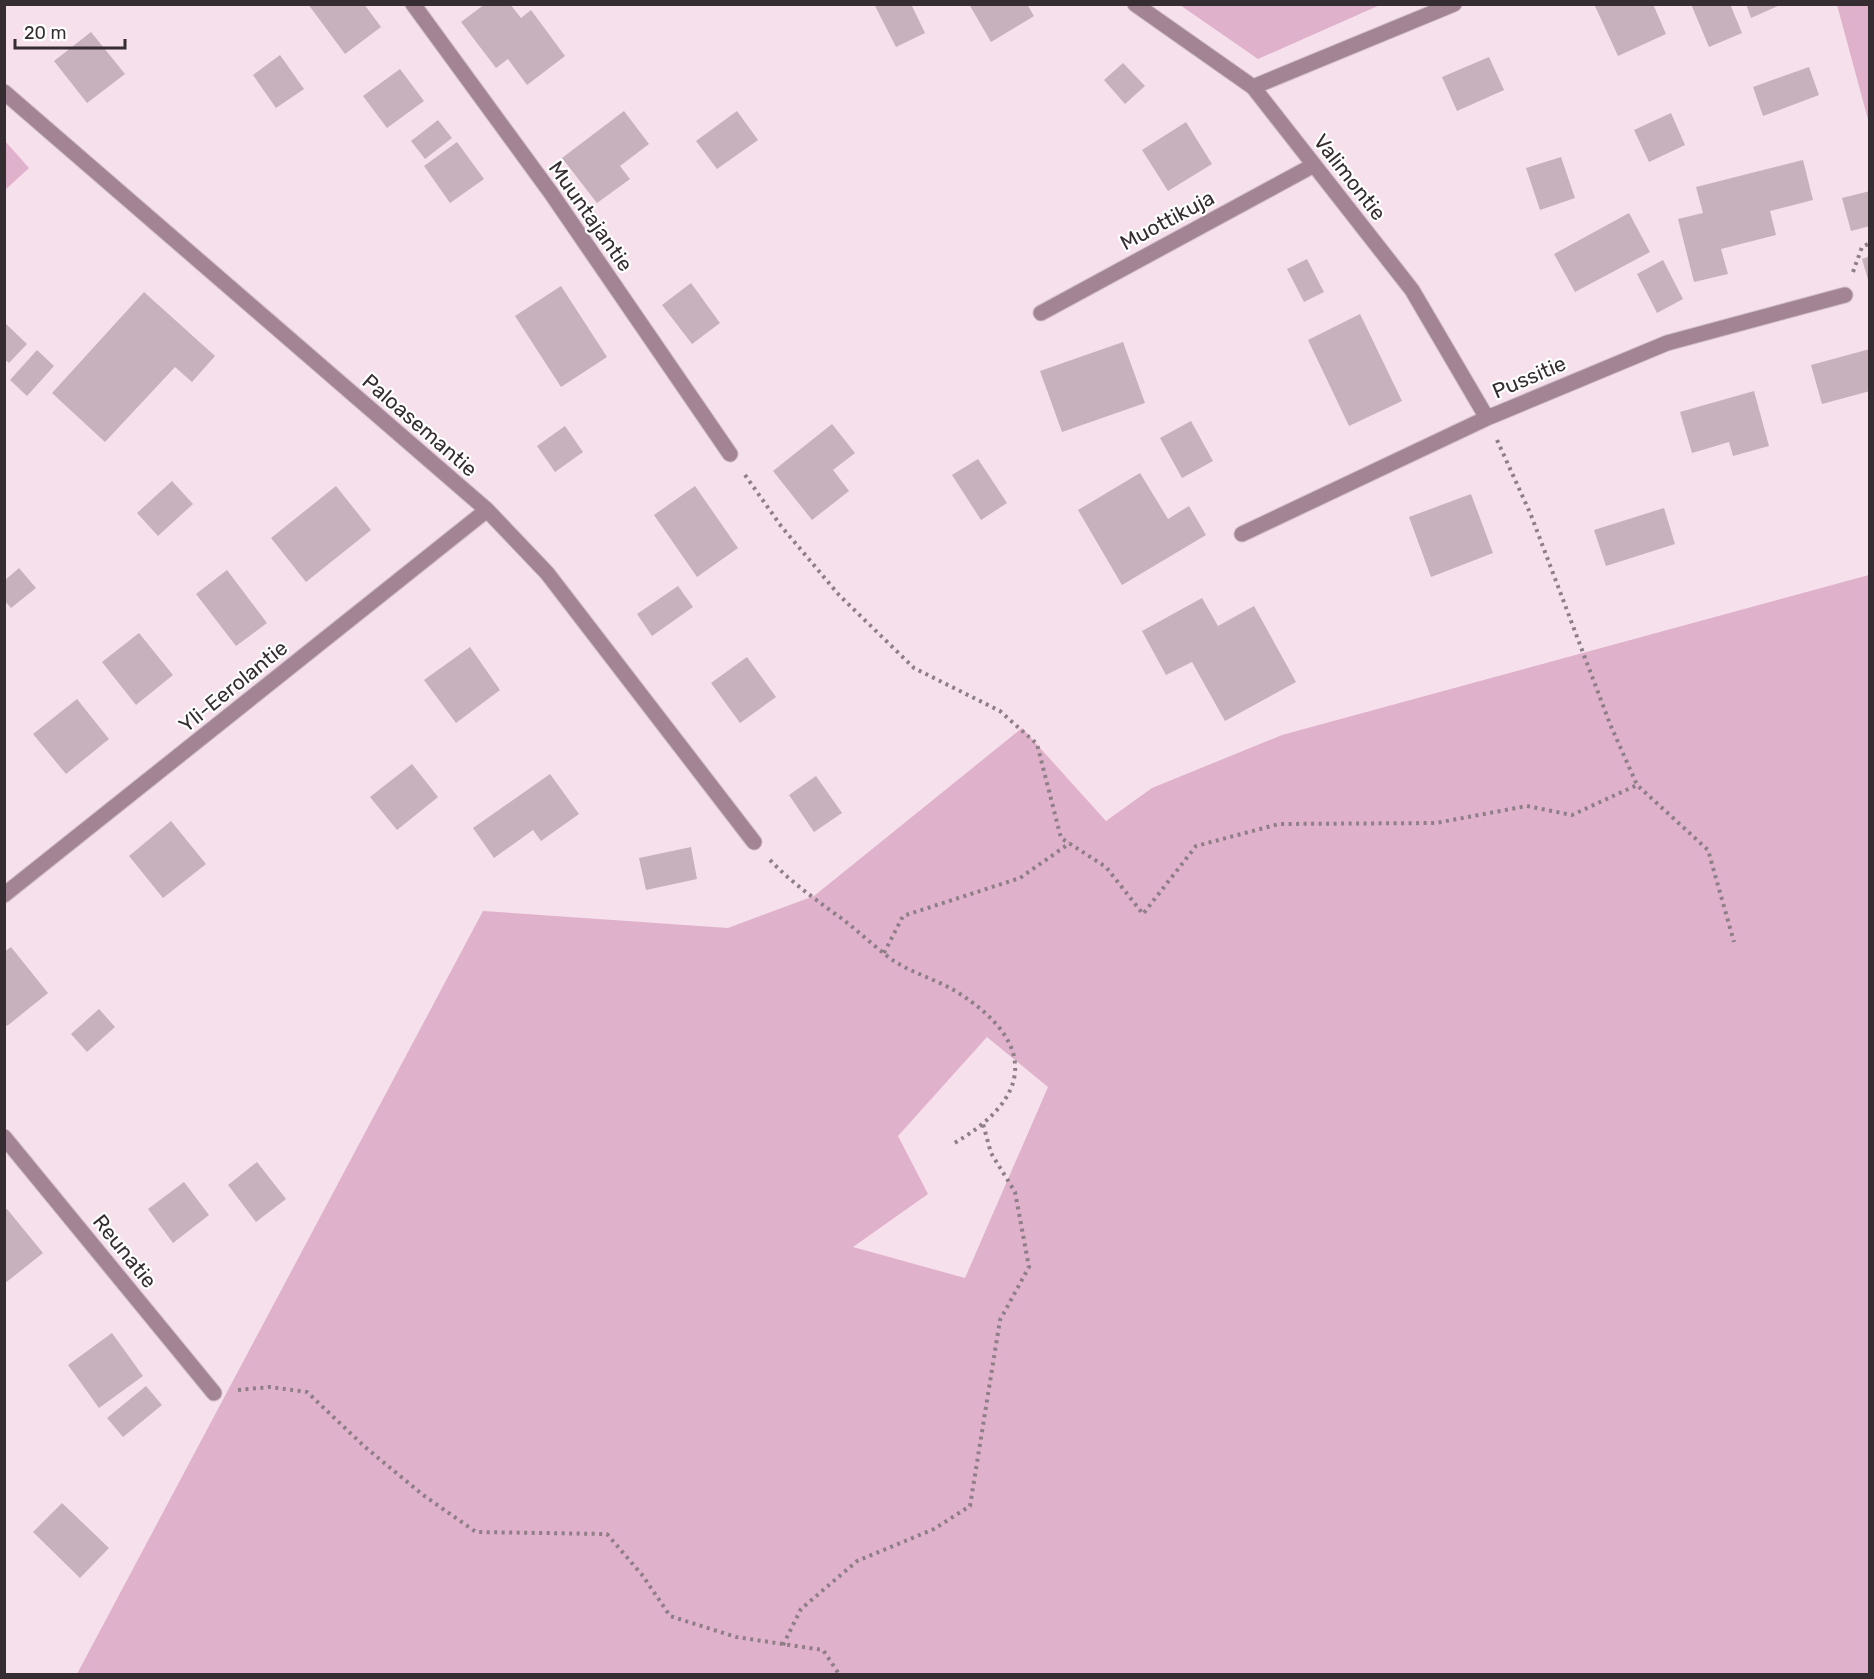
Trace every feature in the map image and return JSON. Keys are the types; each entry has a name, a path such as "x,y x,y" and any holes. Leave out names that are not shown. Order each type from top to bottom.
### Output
{"street":[{"name":"Muuntajantie","path":"414,4 551,193 730,454"},
{"name":"Valimontie","path":"1136,4 1253,87 1412,290 1487,418"},
{"path":"1253,87 1454,4"},
{"name":"Paloasemantie","path":"4,92 487,510 547,573 753,842"},
{"name":"Muottikuja","path":"1041,313 1314,165"},
{"name":"Pussitie","path":"1242,534 1487,418 1666,343 1845,295"},
{"name":"Yli-Eerolantie","path":"4,895 487,510"},
{"name":"Reunatie","path":"4,1137 214,1393"}],"path":[{"path":"1845,295 1862,247 1869,243"},
{"path":"1487,418 1531,515 1610,724 1637,785 1708,850 1734,942"},
{"path":"730,454 781,526 839,595 914,668 1000,711 1037,744 1061,838 1106,867 1143,914 1196,846 1279,824 1436,823 1527,806 1572,815 1637,785"},
{"path":"753,842 790,882 884,954 957,992 996,1022 1017,1061 1013,1088 996,1114 951,1145"},
{"path":"884,954 903,916 1020,878 1070,843"},
{"path":"783,1645 801,1609 857,1560 934,1529 970,1506 1000,1320 1029,1267 1015,1192 991,1153 983,1124"},
{"path":"214,1393 270,1387 307,1392 374,1454 423,1495 476,1532 608,1534 643,1576 670,1616 736,1637 823,1650 839,1674"}],"shaded area":[{"path":"1180,5 1380,5 1258,59"},
{"path":"1837,5 1869,5 1869,123"},
{"path":"5,141 29,168 4,190"},
{"path":"1869,575 1869,1674 77,1674 483,911 728,928 814,896 1022,728 1106,821 1152,788 1282,735","holes":["987,1037 1048,1087 965,1278 853,1247 928,1194 898,1136"]}],"building":[{"path":"308,4 364,4 381,27 345,54"},
{"path":"485,4 510,4 521,18 531,10 565,56 527,85 508,59 496,68 461,22"},
{"path":"874,4 911,4 925,33 896,47"},
{"path":"969,4 1027,4 1034,16 991,42"},
{"path":"1598,4 1653,4 1666,34 1618,56 1595,6"},
{"path":"1691,4 1730,4 1742,33 1709,47"},
{"path":"1746,4 1782,4 1751,18"},
{"path":"91,32 125,74 87,103 54,61"},
{"path":"280,55 304,89 276,108 253,75"},
{"path":"1489,57 1504,90 1457,111 1442,77"},
{"path":"1123,63 1145,86 1125,104 1104,80"},
{"path":"1809,67 1819,95 1763,116 1753,87"},
{"path":"400,69 424,101 387,128 363,96"},
{"path":"624,111 649,144 620,166 630,179 597,203 562,158"},
{"path":"737,111 758,140 717,169 696,141"},
{"path":"1671,113 1685,145 1649,162 1634,130"},
{"path":"438,120 452,138 425,159 411,141"},
{"path":"1186,122 1212,164 1168,191 1142,150"},
{"path":"457,142 484,179 450,203 424,166"},
{"path":"1561,157 1575,198 1540,210 1526,168"},
{"path":"1803,160 1813,200 1770,211 1776,235 1721,249 1728,274 1694,282 1678,219 1703,213 1696,187"},
{"path":"1870,191 1870,226 1851,231 1842,198"},
{"path":"1629,213 1650,252 1575,292 1554,254"},
{"path":"1870,256 1870,283 1869,283 1862,259"},
{"path":"1307,259 1324,292 1304,302 1287,269"},
{"path":"1663,260 1683,299 1657,313 1637,274"},
{"path":"691,283 720,323 692,344 662,305"},
{"path":"561,286 607,357 561,387 515,316"},
{"path":"144,292 215,356 192,382 175,367 105,442 52,393"},
{"path":"1360,314 1402,401 1349,426 1308,340"},
{"path":"4,322 27,344 9,363 4,359"},
{"path":"1123,342 1145,403 1062,432 1040,371"},
{"path":"1870,349 1870,391 1822,404 1811,365"},
{"path":"37,350 54,366 27,396 10,380"},
{"path":"1754,391 1769,446 1733,456 1729,442 1692,453 1680,412"},
{"path":"1191,421 1213,461 1182,478 1160,438"},
{"path":"832,424 855,453 833,470 849,491 812,520 773,471"},
{"path":"565,426 583,452 555,472 537,446"},
{"path":"978,459 1007,503 981,520 952,475"},
{"path":"1140,473 1168,519 1189,506 1206,535 1122,585 1078,510"},
{"path":"172,481 193,504 158,536 137,513"},
{"path":"336,486 371,530 306,582 271,538"},
{"path":"695,486 738,548 697,577 654,515"},
{"path":"1471,494 1493,553 1431,577 1409,517"},
{"path":"1664,508 1675,544 1606,566 1594,530"},
{"path":"19,568 36,588 11,608 4,600 4,581"},
{"path":"227,570 267,623 236,646 196,594"},
{"path":"678,586 693,607 652,636 637,614"},
{"path":"1202,598 1218,626 1254,606 1296,682 1225,721 1192,662 1166,675 1142,631"},
{"path":"139,633 173,675 136,705 102,662"},
{"path":"470,647 500,690 456,723 424,680"},
{"path":"747,657 776,697 740,723 711,683"},
{"path":"77,699 109,739 66,774 33,734"},
{"path":"412,764 438,797 397,830 370,797"},
{"path":"550,774 579,814 541,841 533,830 494,858 473,828"},
{"path":"816,776 842,813 814,832 789,795"},
{"path":"171,821 206,864 163,898 129,856"},
{"path":"691,847 697,879 646,890 639,858"},
{"path":"11,947 48,993 7,1026 4,1022 4,952"},
{"path":"99,1009 115,1027 87,1052 71,1034"},
{"path":"257,1162 286,1199 256,1222 228,1185"},
{"path":"184,1182 209,1215 173,1243 148,1209"},
{"path":"7,1209 43,1253 4,1284 4,1211"},
{"path":"112,1333 143,1376 99,1408 68,1365"},
{"path":"146,1386 162,1405 123,1437 107,1418"},
{"path":"62,1503 109,1548 80,1578 33,1532"}]}
